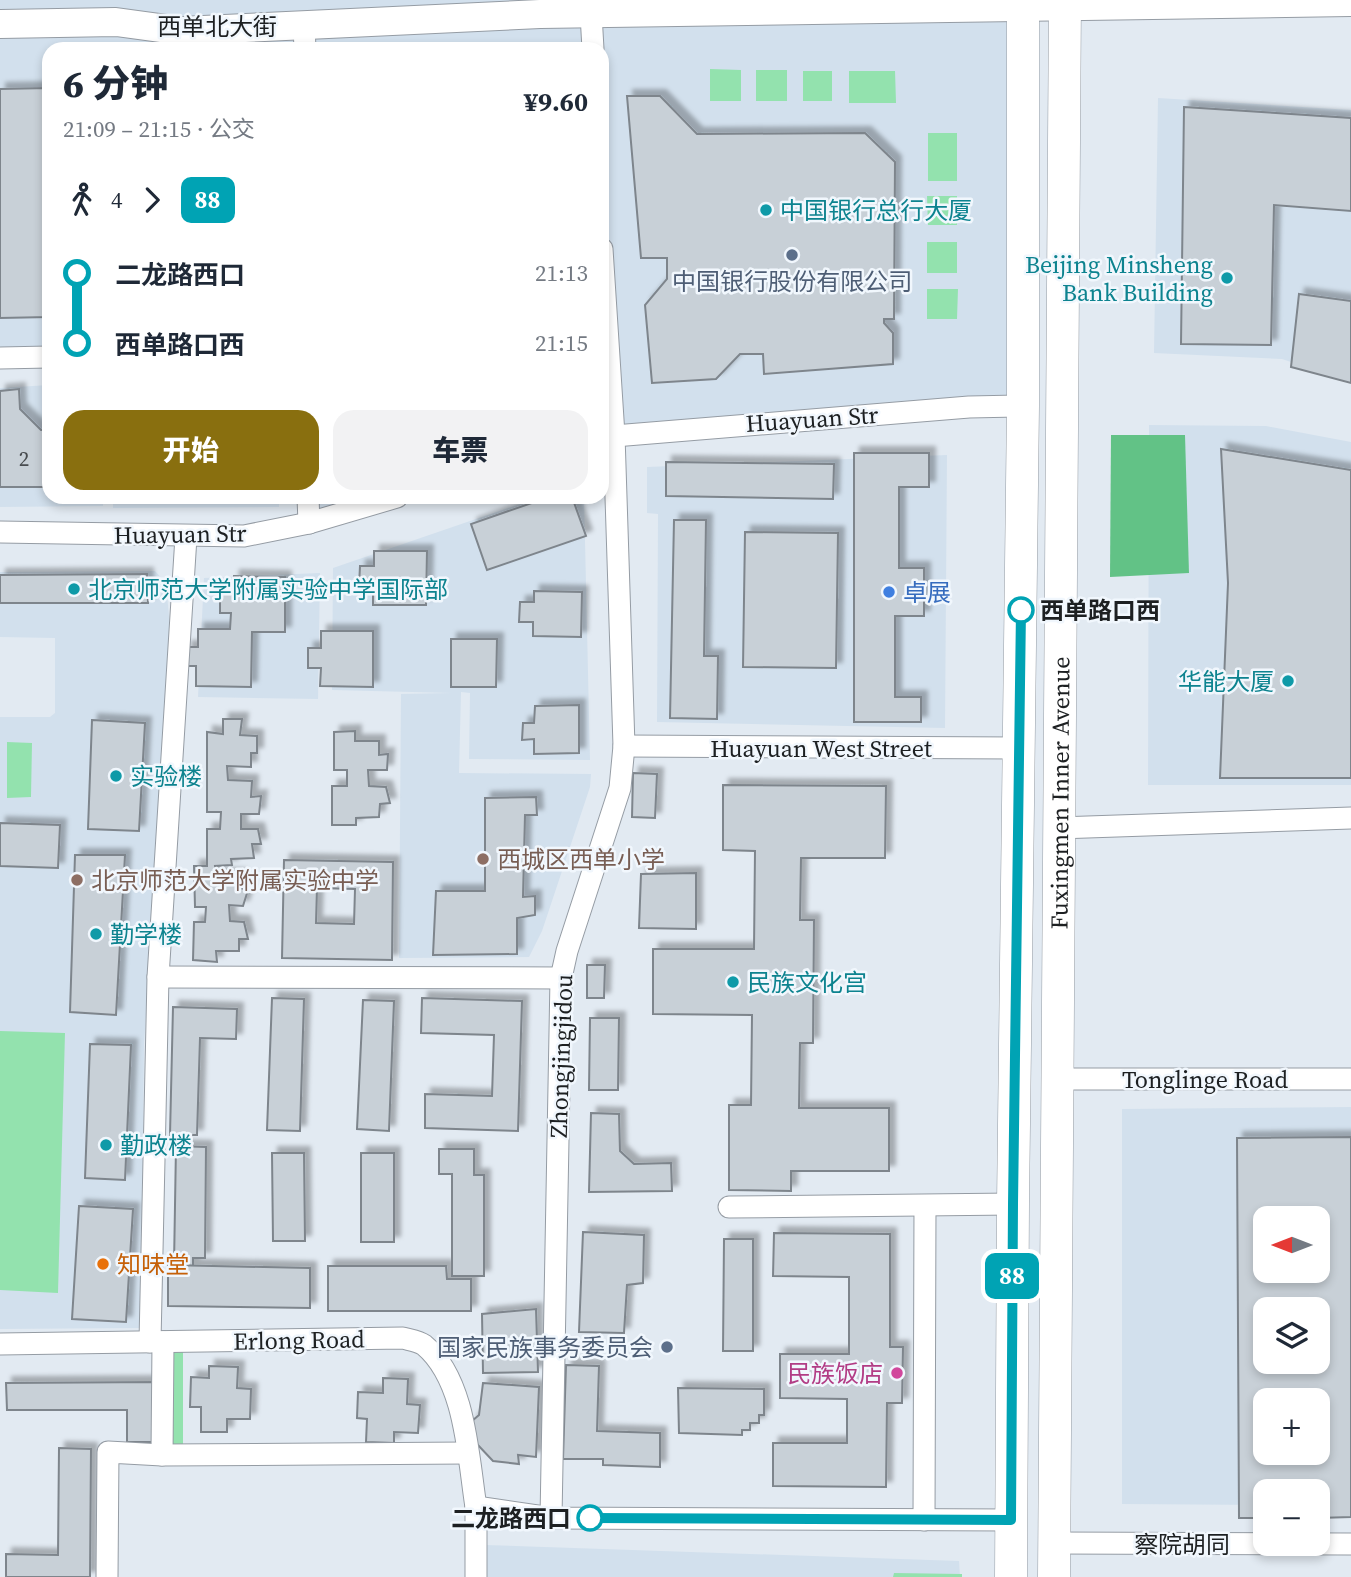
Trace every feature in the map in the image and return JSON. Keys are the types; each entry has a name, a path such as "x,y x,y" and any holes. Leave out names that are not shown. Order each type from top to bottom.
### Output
{"highway":[{"name":"Fuxingmen Inner Avenue","path":"1011,1577 1023,406 1023,4"},
{"name":"Fuxingmen Inner Avenue","path":"1054,1577 1065,4"}],"main road":[{"name":"西单北大街","path":"0,24 116,22 181,31 305,37 540,14 1023,4 1351,2"}],"street":[{"path":"591,14 593,42"},
{"path":"0,358 42,357"},
{"name":"Huayuan Str","path":"609,436 969,407 1023,406"},
{"name":"Zhongjingjidou","path":"551,1518 561,978 570,941 620,788 624,746 609,455"},
{"path":"308,504 309,523"},
{"name":"Huayuan Str","path":"0,532 244,536 309,523 373,504"},
{"path":"162,1455 156,1342 158,977 186,537"},
{"name":"Huayuan West Street","path":"624,746 1019,748"},
{"path":"1058,828 1351,818"},
{"path":"158,977 561,978"},
{"name":"Tonglinge Road","path":"1058,1079 1351,1079"},
{"path":"729,1207 1013,1204"},
{"path":"924,1520 925,1206"},
{"name":"Erlong Road","path":"0,1344 404,1338 422,1344 442,1367 457,1396 476,1507 477,1577"},
{"path":"107,1577 108,1452 162,1455 467,1453"},
{"path":"476,1507 551,1518 1011,1520"},
{"name":"察院胡同","path":"1054,1543 1351,1544"}],"shaded area":[{"path":"0,0 1026,0 1023,406 609,437 609,42 42,42 42,352 0,354"},
{"path":"1158,98 1351,110 1351,382 1282,359 1154,353"},
{"path":"42,385 42,504 103,506 0,507 0,388"},
{"path":"1149,425 1266,426 1351,442 1351,785 1148,785"},
{"path":"947,455 945,728 657,722 658,514 647,513 647,467"},
{"path":"113,504 279,504 279,507 113,508"},
{"path":"319,504 373,504 319,520"},
{"path":"520,504 584,504 590,760 469,759 470,693 461,692 459,773 591,774 590,787 542,931 529,957 399,958 401,694 452,693 332,690 333,568"},
{"name":"北京师范大学附属实验中学","path":"155,571 166,583 171,639 144,1044 141,1328 0,1329 0,717 50,717 55,713 55,638 0,637 0,572"},
{"path":"320,573 318,699 198,697 204,578"},
{"path":"1351,1107 1351,1506 1330,1506 1330,1479 1253,1479 1253,1505 1122,1504 1122,1109"},
{"path":"485,1545 959,1561 960,1577 484,1577"}],"green space":[{"path":"710,69 741,70 741,101 710,101"},
{"path":"756,70 787,70 787,101 756,101"},
{"path":"803,71 832,71 832,101 803,101"},
{"path":"849,71 895,71 896,103 849,103"},
{"path":"928,133 957,133 957,181 928,181"},
{"path":"927,196 957,196 957,225 928,225"},
{"path":"927,242 957,242 957,273 927,273"},
{"path":"927,289 958,289 957,319 927,319"},
{"path":"1111,435 1185,435 1189,573 1110,577"},
{"path":"7,742 32,743 31,797 7,798"},
{"path":"0,1031 65,1033 58,1293 0,1290"},
{"path":"169,1347 183,1347 183,1451 169,1450"},
{"path":"894,1573 962,1574 962,1577 893,1577"}],"building":[{"path":"42,88 42,317 0,318 0,89"},
{"name":"中国银行股份有限公司","path":"627,96 660,96 697,134 865,133 895,162 894,319 884,319 884,323 893,333 893,364 764,374 763,354 740,354 716,379 652,383 645,305 667,279 667,258 641,258"},
{"name":"Beijing Minsheng Bank Building","path":"1184,107 1351,118 1351,211 1274,205 1271,345 1181,344"},
{"path":"1299,294 1351,301 1351,383 1291,367"},
{"path":"19,389 20,409 42,430 42,487 0,487 0,391"},
{"name":"华能大厦","path":"1221,449 1351,470 1351,778 1220,778 1228,583"},
{"name":"卓展","path":"854,453 929,453 929,487 899,487 899,568 924,568 924,616 895,616 895,697 921,697 921,722 854,722"},
{"path":"666,462 834,464 833,499 666,496"},
{"path":"529,504 575,504 586,536 487,570 471,524"},
{"path":"674,520 706,520 704,656 718,656 717,719 670,718"},
{"path":"745,532 838,533 836,668 743,667"},
{"path":"374,551 427,551 426,605 373,605 373,586 359,586 360,566 374,566"},
{"name":"北京师范大学附属实验中学国际部","path":"147,574 148,603 0,603 0,575"},
{"path":"234,576 285,577 285,632 252,632 251,687 196,686 196,666 186,666 186,647 198,647 198,629 230,629 231,613 220,613 220,591 233,591"},
{"path":"534,591 582,592 581,637 533,636 533,622 519,622 520,602 534,602"},
{"path":"321,631 373,631 373,687 320,686 321,668 308,668 308,648 321,648"},
{"path":"451,639 497,639 496,687 451,687"},
{"path":"579,705 579,753 534,754 534,739 522,740 523,723 534,723 535,706"},
{"path":"223,719 242,719 240,735 257,736 257,753 251,753 251,767 227,766 228,780 252,781 251,797 261,796 259,814 241,814 241,829 258,829 261,844 252,844 254,858 231,859 232,865 215,866 216,874 240,875 237,887 248,890 243,906 229,905 230,921 244,922 248,939 239,939 239,951 216,951 217,962 193,960 194,922 205,922 206,907 195,907 194,866 207,866 207,829 220,829 221,812 207,812 207,732 223,734"},
{"name":"实验楼","path":"92,720 145,723 139,831 88,829"},
{"path":"355,731 355,741 379,741 379,755 388,754 387,770 368,770 369,786 386,787 390,803 380,804 379,817 356,818 356,825 332,825 332,786 347,786 347,770 334,770 334,732"},
{"path":"633,773 657,774 655,818 632,817"},
{"name":"民族文化宫","path":"723,785 886,786 885,858 801,858 800,920 814,920 813,1043 800,1043 799,1108 889,1108 889,1171 791,1171 791,1191 729,1190 729,1105 751,1105 752,1015 653,1014 653,949 754,949 755,851 723,850"},
{"path":"536,797 537,815 525,815 523,897 535,896 535,915 517,918 517,954 433,955 436,891 485,891 485,798"},
{"path":"0,823 60,825 58,868 0,866"},
{"name":"勤学楼","path":"75,855 125,855 116,1015 70,1012"},
{"path":"284,860 393,862 392,960 282,958","holes":["317,888 355,889 354,924 316,923"]},
{"path":"696,873 696,929 639,928 641,874"},
{"path":"587,965 605,965 604,998 587,998"},
{"path":"272,998 304,999 300,1131 267,1130"},
{"path":"422,998 522,1001 518,1131 425,1128 425,1094 492,1096 494,1035 421,1033"},
{"path":"363,1000 394,1001 389,1131 357,1129"},
{"path":"173,1007 237,1009 236,1039 200,1038 197,1135 170,1135"},
{"path":"590,1018 619,1018 618,1090 589,1090"},
{"name":"勤政楼","path":"90,1044 131,1045 125,1180 85,1178"},
{"path":"591,1113 619,1114 620,1151 634,1164 671,1163 672,1191 589,1192"},
{"path":"1351,1137 1351,1517 1330,1518 1330,1479 1253,1479 1253,1518 1239,1518 1237,1138"},
{"path":"176,1146 206,1147 205,1258 193,1258 193,1266 174,1265"},
{"path":"439,1149 474,1149 474,1175 484,1175 484,1276 452,1276 452,1174 439,1174"},
{"path":"272,1153 304,1153 305,1241 273,1241"},
{"path":"361,1153 394,1153 394,1242 361,1242"},
{"name":"知味堂","path":"79,1206 133,1209 126,1322 72,1319"},
{"path":"583,1232 644,1235 643,1283 627,1285 624,1333 579,1332"},
{"name":"民族饭店","path":"774,1233 890,1234 890,1347 903,1347 902,1403 887,1403 886,1487 773,1486 773,1443 847,1443 847,1399 780,1398 780,1354 849,1354 849,1277 773,1276"},
{"path":"724,1239 753,1239 753,1351 723,1351"},
{"path":"168,1265 310,1268 310,1308 168,1306"},
{"path":"328,1266 446,1266 447,1279 471,1279 471,1311 328,1311"},
{"path":"536,1309 538,1372 483,1373 482,1314"},
{"path":"566,1365 599,1366 597,1431 660,1433 660,1467 603,1465 603,1459 563,1459"},
{"path":"209,1366 238,1367 237,1388 251,1389 250,1419 227,1419 227,1432 201,1432 201,1407 190,1407 191,1377 209,1378"},
{"path":"383,1378 408,1379 407,1404 420,1405 418,1433 394,1432 394,1443 366,1442 367,1419 357,1418 358,1392 383,1393"},
{"path":"159,1382 159,1442 127,1442 127,1410 7,1410 6,1383"},
{"path":"483,1383 539,1387 536,1457 518,1455 519,1464 493,1461 476,1443 472,1421 479,1415"},
{"path":"678,1388 764,1389 764,1415 759,1415 759,1423 750,1423 750,1430 742,1430 742,1435 679,1433"},
{"path":"59,1448 91,1449 90,1577 6,1577 6,1554 58,1555"}],"bus line":[{"name":"88","path":"590,1518 1011,1520 1021,610"}],"place":[{"name":"中国银行总行大厦","path":"766,210"},
{"name":"中国银行股份有限公司","path":"792,255"},
{"name":"Beijing Minsheng Bank Building","path":"1227,278"},
{"name":"北京师范大学附属实验中学国际部","path":"74,589"},
{"name":"卓展","path":"889,592"},
{"name":"西单路口西","path":"1021,610"},
{"name":"华能大厦","path":"1288,681"},
{"name":"实验楼","path":"116,776"},
{"name":"西城区西单小学","path":"483,859"},
{"name":"北京师范大学附属实验中学","path":"77,880"},
{"name":"勤学楼","path":"96,934"},
{"name":"民族文化宫","path":"733,982"},
{"name":"勤政楼","path":"106,1145"},
{"name":"知味堂","path":"103,1264"},
{"name":"国家民族事务委员会","path":"667,1347"},
{"name":"民族饭店","path":"897,1373"},
{"name":"二龙路西口","path":"590,1518"}]}
